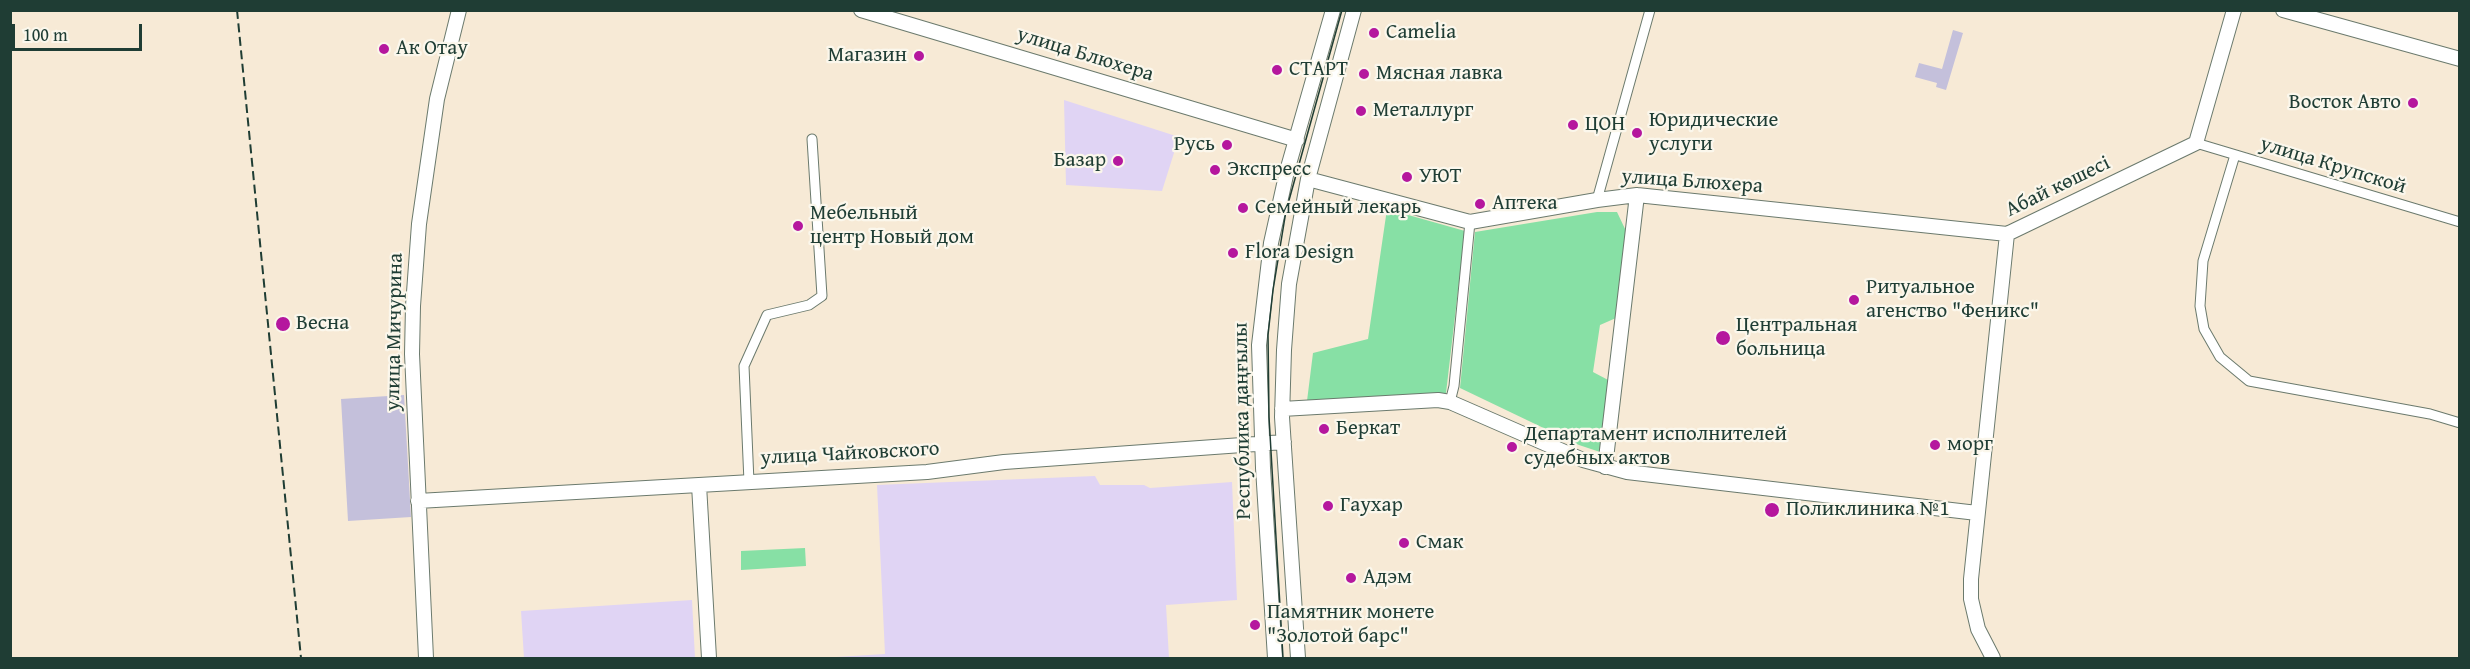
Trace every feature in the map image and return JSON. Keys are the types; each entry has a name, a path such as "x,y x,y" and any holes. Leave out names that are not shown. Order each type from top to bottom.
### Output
{"street":[{"name":"улица Мичурина","path":"426,658 412,354 417,247 437,99 459,10"},
{"name":"улица Блюхера","path":"861,10 1297,140"},
{"name":"Республика даңғылы","path":"1275,658 1262,443 1259,345 1266,273 1285,181 1334,10"},
{"name":"Республика даңғылы","path":"1299,658 1282,409 1289,285 1308,179 1354,10"},
{"path":"1597,200 1650,10"},
{"path":"2196,143 2234,10"},
{"path":"2283,10 2460,60"},
{"path":"749,482 744,366 768,315 809,305 822,296 812,139"},
{"name":"улица Крупской","path":"2196,143 2460,222"},
{"name":"Абай көшесі","path":"1994,658 1978,628 1971,599 1977,513 2007,234 2196,143"},
{"path":"2235,155 2203,261 2200,306 2204,329 2220,357 2249,381 2430,414 2460,423"},
{"name":"улица Блюхера","path":"1308,179 1470,222 1637,195 2007,234"},
{"path":"1605,467 1637,195"},
{"path":"1450,402 1454,386 1470,222"},
{"path":"1282,409 1417,400 1450,402 1584,460 1627,472 1977,513"},
{"name":"улица Чайковского","path":"418,501 927,472 1004,462 1284,442"},
{"path":"699,485 709,658"}],"shaded area":[{"path":"1953,30 1963,33 1946,90 1936,87 1937,83 1915,77 1919,63 1942,69"},
{"name":"Базар","path":"1064,100 1179,137 1162,191 1066,185"},
{"path":"404,395 411,517 348,521 341,399"},
{"path":"1095,476 1100,485 1144,485 1150,488 1232,482 1237,600 1166,605 1169,658 820,658 885,654 877,485"},
{"path":"692,600 695,658 524,658 521,611"}],"green space":[{"path":"1387,209 1465,231 1446,393 1307,401 1313,353 1368,339"},
{"path":"1597,212 1617,212 1626,231 1616,318 1600,325 1593,372 1610,381 1600,452 1579,445 1460,388 1475,232"},
{"path":"805,548 806,566 741,570 741,551"}],"tram line":[{"path":"1283,658 1269,417 1268,335 1286,211 1342,10"}],"railway":[{"path":"237,10 301,658"}],"place":[{"name":"Camelia","path":"1374,33"},
{"name":"Ак Отау","path":"384,49"},
{"name":"Магазин","path":"919,56"},
{"name":"СТАРТ","path":"1277,70"},
{"name":"Мясная лавка","path":"1364,74"},
{"name":"Восток Авто","path":"2413,103"},
{"name":"Металлург","path":"1361,111"},
{"name":"ЦОН","path":"1573,125"},
{"name":"Юридические услуги","path":"1637,133"},
{"name":"Русь","path":"1227,145"},
{"name":"Базар","path":"1118,161"},
{"name":"Экспресс","path":"1215,170"},
{"name":"УЮТ","path":"1407,177"},
{"name":"Аптека","path":"1480,204"},
{"name":"Семейный лекарь","path":"1243,208"},
{"name":"Мебельный центр Новый дом","path":"798,226"},
{"name":"Flora Design","path":"1233,253"},
{"name":"Ритуальное агенство \"Феникс\"","path":"1854,300"},
{"name":"Весна","path":"283,324"},
{"name":"Центральная больница","path":"1723,338"},
{"name":"Беркат","path":"1324,429"},
{"name":"морг","path":"1935,445"},
{"name":"Департамент исполнителей судебных актов","path":"1512,447"},
{"name":"Гаухар","path":"1328,506"},
{"name":"Поликлиника №1","path":"1772,510"},
{"name":"Смак","path":"1404,543"},
{"name":"Адэм","path":"1351,578"},
{"name":"Памятник монете \"Золотой барс\"","path":"1255,625"}]}
